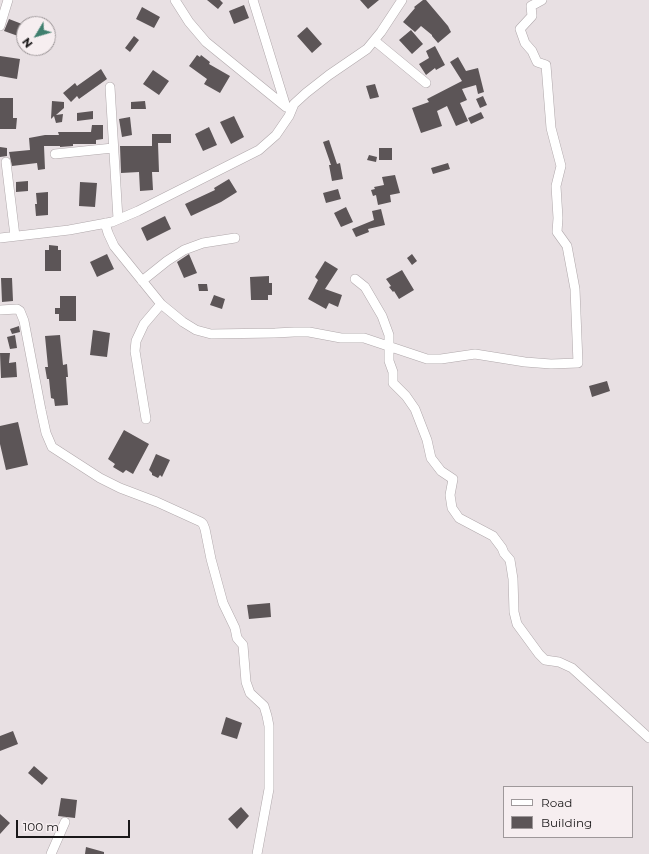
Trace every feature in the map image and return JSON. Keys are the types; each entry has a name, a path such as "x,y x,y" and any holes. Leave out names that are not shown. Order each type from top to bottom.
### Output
{"street":[{"path":"0,26 8,0"},
{"path":"175,0 189,22 206,42 288,112"},
{"path":"253,0 288,112"},
{"path":"0,238 69,230 118,219 138,211 259,150 276,135 294,104 329,75 367,49 375,41 402,0"},
{"path":"105,223 114,246 161,304 183,322 196,330 212,334 309,332 341,338 364,338 426,359 441,359 475,354 525,362 551,364 578,363 575,289 567,246 558,232 556,186 561,166 551,128 546,65 537,62 532,51 525,42 520,29 532,16 531,6 542,0"},
{"path":"375,41 426,83"},
{"path":"110,87 118,219"},
{"path":"55,154 113,148"},
{"path":"6,162 15,236"},
{"path":"142,281 167,261 184,250 203,243 235,238"},
{"path":"355,279 365,287 382,316 390,335 390,361 393,372 393,383 406,396 415,409 427,440 431,458 441,471 453,479 450,496 452,508 459,518 493,536 510,560 513,579 514,612 517,624 545,660 558,662 572,668 649,738"},
{"path":"146,419 136,351 136,341 144,324 161,304"},
{"path":"0,310 17,309 20,311 24,321 46,433 52,447 100,478 200,522 206,529 211,559 223,603 235,628 237,638 243,645 246,682 250,693 264,706 269,726 269,788 257,854"},
{"path":"51,854 65,822"}],"building":[{"path":"207,0 220,0 223,3 218,9"},
{"path":"360,0 379,0 368,9"},
{"path":"423,0 426,0 448,26 451,32 438,43 432,35 421,26 415,32 403,22 415,8 414,7"},
{"path":"244,5 249,18 234,24 229,11"},
{"path":"142,7 160,17 154,28 136,19"},
{"path":"9,19 16,22 16,35 4,31"},
{"path":"307,27 322,44 312,53 297,36"},
{"path":"411,30 423,44 412,54 399,40"},
{"path":"134,36 139,40 130,52 125,48"},
{"path":"435,46 445,65 436,70 435,68 426,75 419,64 429,58 426,51"},
{"path":"197,55 200,57 201,55 210,62 209,64 230,76 220,93 204,84 207,79 189,66"},
{"path":"0,56 20,59 17,79 0,76"},
{"path":"458,57 466,71 478,68 484,92 478,94 476,85 462,89 467,100 460,103 468,121 456,126 447,106 437,111 442,126 421,133 412,108 429,102 427,99 462,81 450,62"},
{"path":"101,69 107,79 79,99 77,96 71,102 63,93 75,83 77,86"},
{"path":"153,70 169,81 159,95 143,84"},
{"path":"375,84 379,97 370,99 366,86"},
{"path":"483,96 487,105 480,108 476,99"},
{"path":"0,98 13,98 13,118 17,118 16,129 0,129"},
{"path":"52,101 64,102 64,108 56,115 63,114 62,122 56,123 54,116 51,119"},
{"path":"145,101 146,109 131,109 131,102"},
{"path":"93,111 93,119 77,121 77,113"},
{"path":"481,112 484,118 471,124 468,118"},
{"path":"234,116 244,137 231,144 220,122"},
{"path":"130,117 132,135 122,137 119,119"},
{"path":"92,125 103,125 103,139 96,140 96,144 73,144 73,146 60,147 44,146 45,169 38,170 37,163 12,166 9,152 30,150 29,138 45,135 59,135 58,132 91,132"},
{"path":"209,127 217,145 203,151 195,134"},
{"path":"152,134 171,134 171,143 158,143 159,172 152,172 153,190 140,191 139,172 121,173 120,146 152,146"},
{"path":"329,140 337,164 340,163 343,179 332,181 329,165 331,165 323,142"},
{"path":"0,147 7,148 7,156 0,157"},
{"path":"379,148 392,148 392,160 379,160"},
{"path":"369,155 377,157 376,162 367,160"},
{"path":"448,163 450,169 433,174 431,168"},
{"path":"395,175 400,193 390,195 391,202 378,205 376,195 373,196 371,190 375,189 374,187 384,185 382,177"},
{"path":"229,179 237,192 221,202 191,216 185,204 215,190 214,188"},
{"path":"28,181 28,191 16,192 16,182"},
{"path":"80,182 97,183 95,207 79,206"},
{"path":"338,189 341,199 326,203 323,193"},
{"path":"48,192 48,215 36,216 36,193"},
{"path":"346,207 353,222 341,227 334,213"},
{"path":"381,209 385,225 368,229 369,232 356,237 352,229 374,220 372,211"},
{"path":"165,216 171,229 147,241 141,228"},
{"path":"49,245 58,246 58,250 61,250 61,271 45,271 45,250 49,250"},
{"path":"107,254 114,269 97,277 90,262"},
{"path":"189,254 197,273 184,278 177,262"},
{"path":"412,254 417,261 412,265 407,258"},
{"path":"325,261 338,269 325,289 342,295 338,307 329,303 326,309 308,299 318,280 315,277"},
{"path":"402,270 414,290 399,299 394,291 393,292 389,287 391,286 386,279"},
{"path":"269,276 269,283 272,283 272,295 268,295 268,300 251,300 250,277"},
{"path":"1,278 12,278 13,301 2,302"},
{"path":"198,284 207,284 208,291 199,291"},
{"path":"214,295 225,299 222,309 210,305"},
{"path":"60,296 76,296 76,321 59,321 59,314 55,314 55,308 60,308"},
{"path":"19,326 20,332 12,334 10,329"},
{"path":"93,330 110,333 107,357 90,355"},
{"path":"15,335 17,348 10,349 7,337"},
{"path":"60,335 63,365 67,364 68,377 66,377 68,405 55,406 54,399 51,398 49,379 47,379 45,367 48,367 45,336"},
{"path":"0,353 10,353 9,363 16,362 17,377 1,378"},
{"path":"607,381 610,391 592,397 589,386"},
{"path":"18,422 28,465 6,470 0,444 0,426"},
{"path":"124,430 149,444 133,474 126,470 123,473 113,467 115,464 108,459"},
{"path":"156,454 170,460 162,477 160,475 158,478 152,475 149,470"},
{"path":"270,603 271,617 249,619 247,605"},
{"path":"226,717 242,723 237,739 221,734"},
{"path":"13,731 18,744 0,751 0,736"},
{"path":"34,766 48,778 42,785 28,773"},
{"path":"61,798 77,800 75,818 58,816"},
{"path":"241,807 249,816 237,829 228,819"},
{"path":"0,814 10,823 0,834"},
{"path":"86,847 104,852 104,854 85,854"}]}
